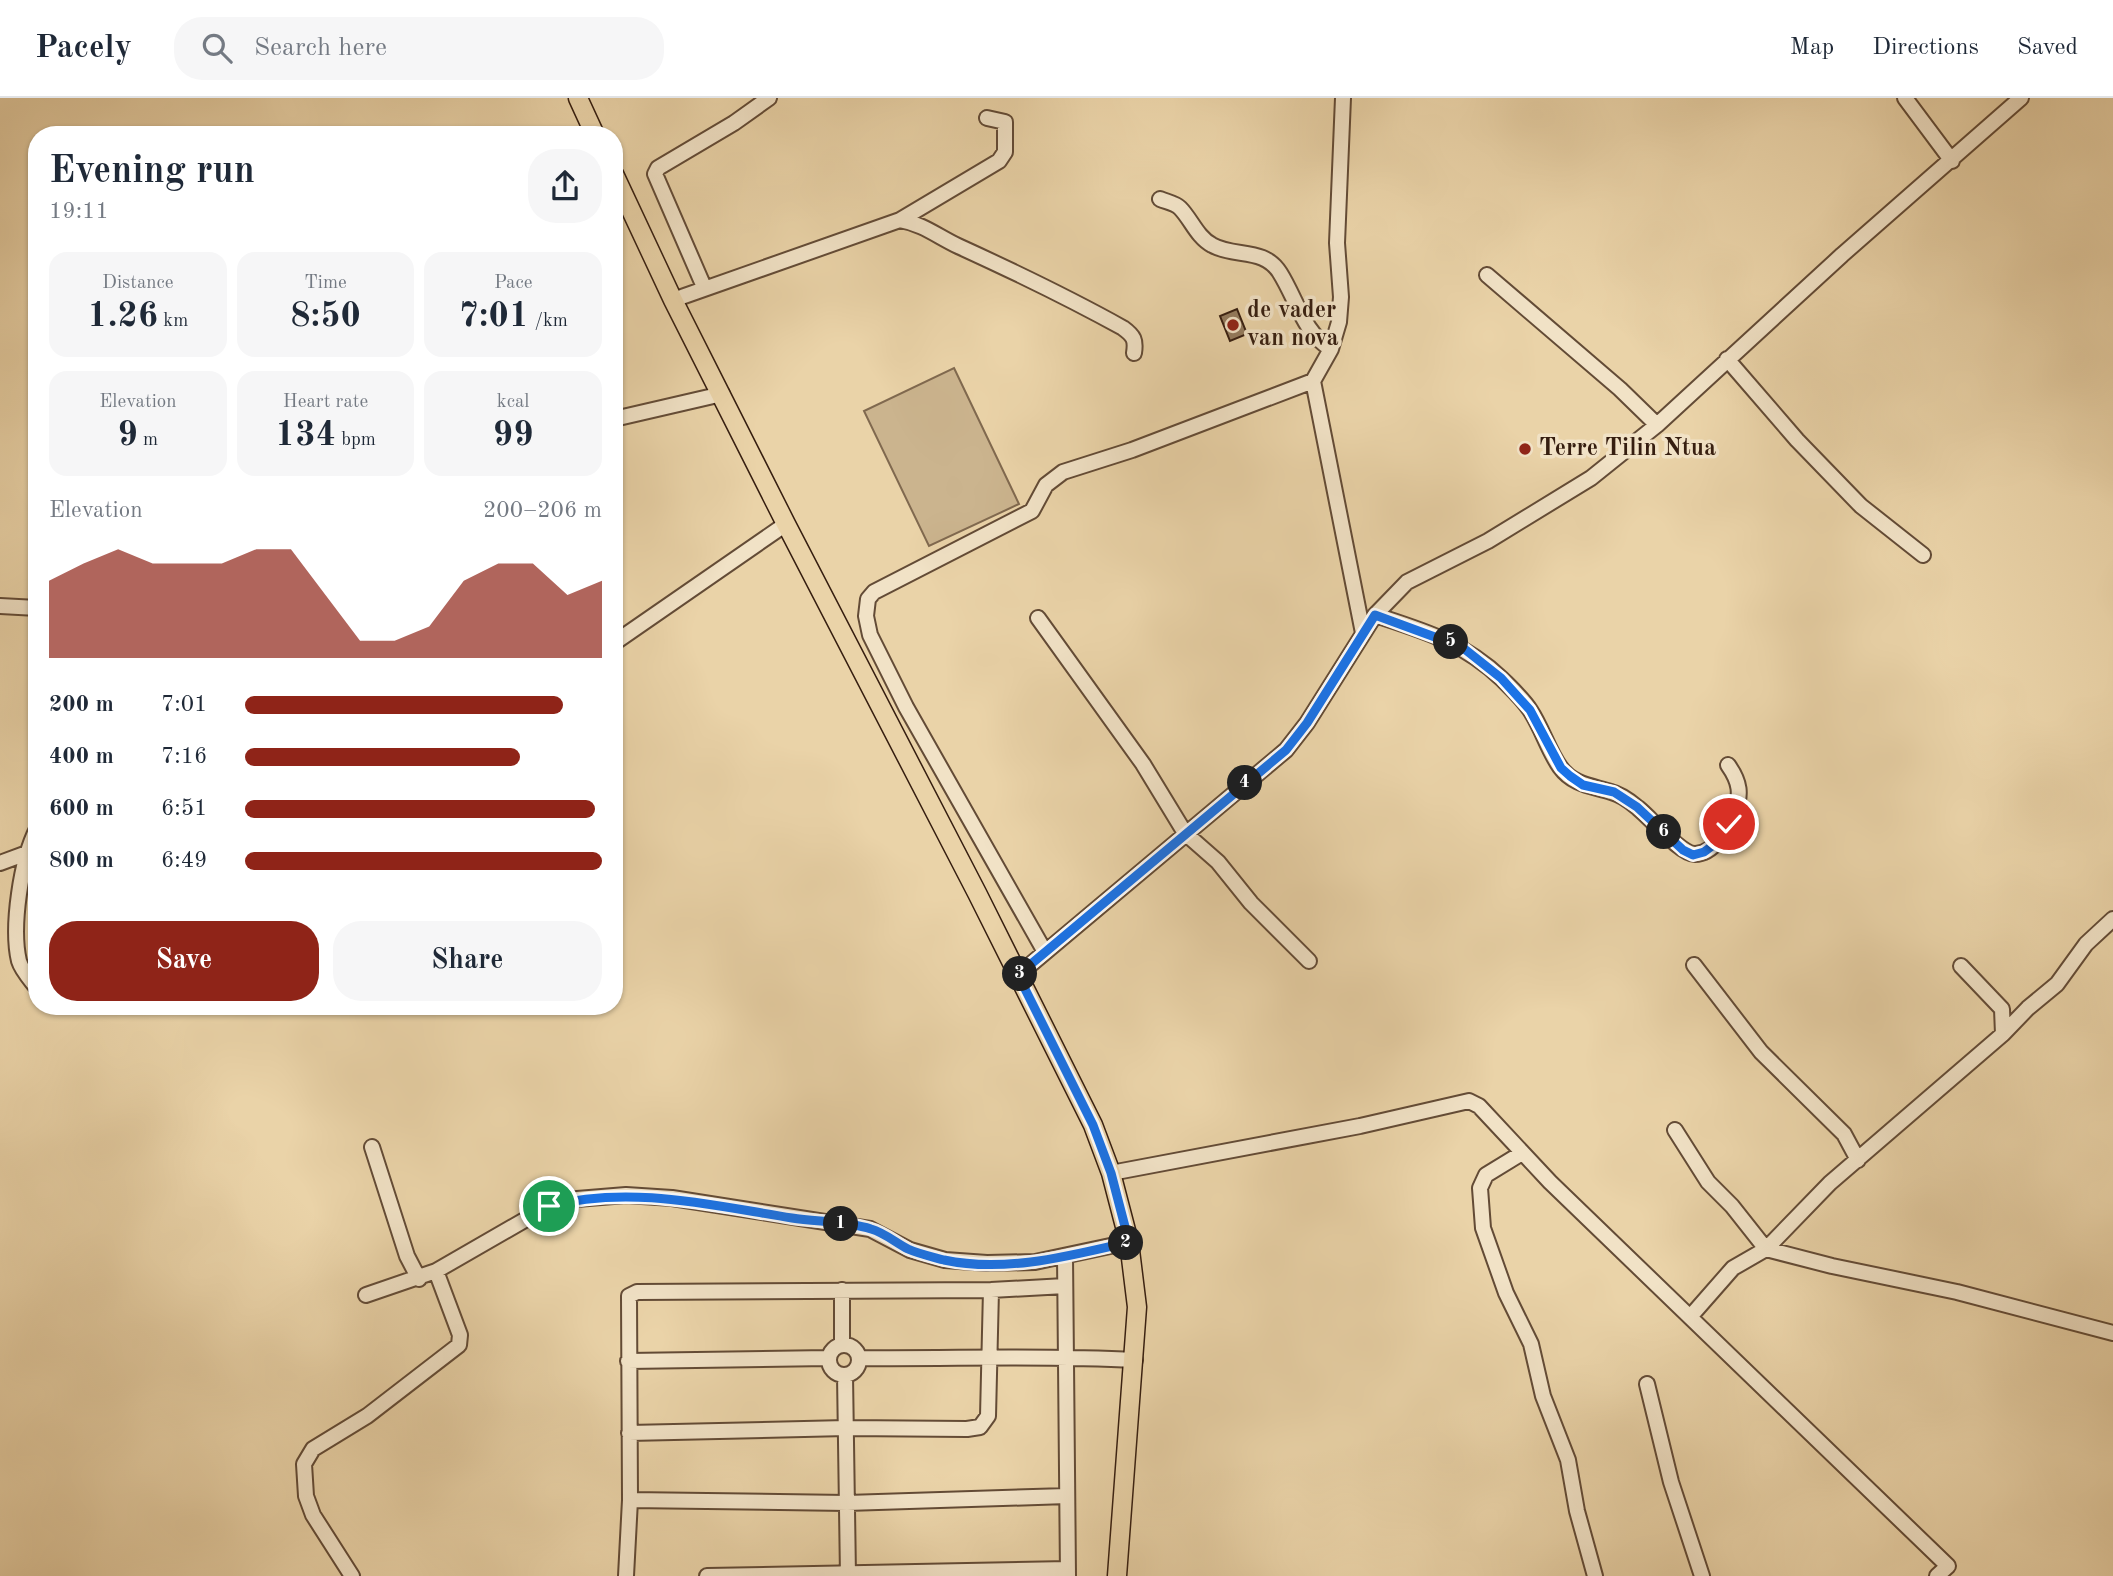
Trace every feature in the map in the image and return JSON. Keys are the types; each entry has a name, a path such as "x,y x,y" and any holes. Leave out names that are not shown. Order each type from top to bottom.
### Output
{"main road":[{"path":"578,98 591,126"},
{"path":"623,193 673,300 1093,1125 1111,1173 1129,1242 1137,1307 1117,1576"}],"street":[{"path":"704,287 655,174 658,168 734,123 769,98"},
{"path":"1045,952 906,707 870,635 866,616 868,599 874,592 1032,511 1046,485 1063,472 1132,450 1313,381 1331,349 1339,322 1341,297 1337,243 1343,98"},
{"path":"1905,98 1952,161"},
{"path":"1018,975 1286,750 1307,723 1375,615 1407,582 1488,541 1591,478 1657,425 1842,255 2021,98"},
{"path":"673,300 900,220 999,161 1005,152 1005,122 987,118"},
{"path":"1160,199 1177,205 1212,245 1256,254 1269,261 1280,272 1316,340 1331,349"},
{"path":"900,220 919,223 957,245 1058,292 1123,328 1133,335 1136,343 1134,353"},
{"path":"1487,275 1620,388 1657,425"},
{"path":"1727,359 1797,440 1861,506 1923,555"},
{"path":"1313,381 1363,633"},
{"path":"623,417 722,394"},
{"path":"623,637 786,524"},
{"path":"0,606 28,608"},
{"path":"1375,615 1462,647 1501,678 1530,710 1561,768 1583,785 1614,792 1637,807 1683,850 1693,855 1704,852 1716,843 1735,811 1740,794 1738,779 1728,765"},
{"path":"1038,618 1143,764 1185,833 1218,862 1251,903 1309,961"},
{"path":"0,863 27,853 16,938 20,964 28,975"},
{"path":"1690,1317 1733,1268 1766,1249 1830,1183 2057,984 2086,944 2113,919"},
{"path":"1694,965 1761,1052 1844,1134 1858,1160"},
{"path":"1961,966 2002,1009 2003,1034"},
{"path":"1111,1173 1360,1126 1469,1101 1489,1116 1522,1153 1948,1566 1937,1576"},
{"path":"1675,1130 1708,1182 1732,1206 1766,1249 1957,1292 2113,1333"},
{"path":"372,1147 407,1256 419,1279"},
{"path":"1522,1153 1486,1175 1480,1188 1483,1228 1506,1293 1531,1344 1543,1396 1568,1460 1577,1511 1595,1576"},
{"path":"366,1295 436,1271 549,1206 577,1199 626,1195 672,1198 870,1228 909,1250 946,1260 1035,1262 1129,1242"},
{"path":"707,1576 1068,1573 1065,1256"},
{"path":"352,1576 313,1515 306,1496 303,1464 313,1449 367,1416 459,1345 460,1335 436,1271"},
{"path":"626,1576 630,1500 629,1296 637,1292 991,1290 1065,1286"},
{"path":"842,1290 842,1345"},
{"path":"629,1433 980,1427 988,1416 991,1290"},
{"path":"842,1345 855,1349 859,1357 854,1371 845,1375 832,1371 828,1358 833,1349 842,1345"},
{"path":"859,1357 988,1359 1066,1356 1135,1360"},
{"path":"628,1361 828,1358"},
{"path":"845,1375 848,1575"},
{"path":"1647,1384 1671,1482 1702,1576"},
{"path":"630,1500 847,1503 1067,1496"}],"shaded area":[{"path":"954,368 1019,504 929,546 864,411"}],"building":[{"name":"de vader van nova","path":"1237,309 1247,334 1230,341 1220,316"}],"place":[{"name":"de vader van nova","path":"1233,325"},
{"name":"Terre Tilin Ntua","path":"1525,449"}],"route":[{"path":"549,1206 577,1199 626,1195 672,1198 870,1228 909,1250 946,1260 987,1264 1035,1262 1129,1242 1111,1173 1093,1125 1018,975 1286,750 1307,723 1375,615 1444,638 1462,647 1501,678 1530,710 1561,768 1583,785 1614,792 1637,807 1683,850 1693,855 1704,852 1716,843 1729,824"}]}
